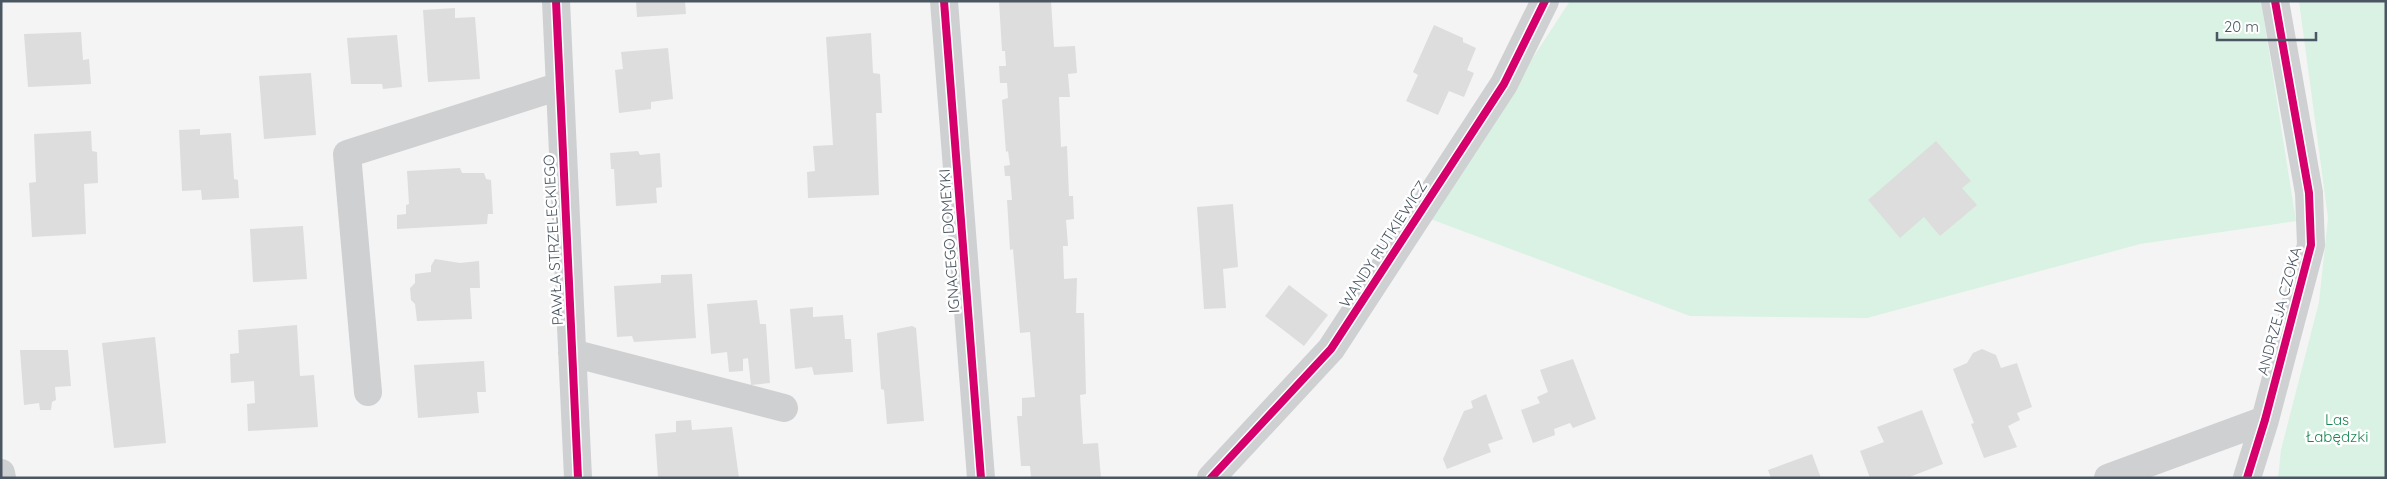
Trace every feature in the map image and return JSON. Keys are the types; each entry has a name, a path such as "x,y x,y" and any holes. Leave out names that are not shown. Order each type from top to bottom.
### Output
{"street":[{"name":"PAWŁA STRZELECKIEGO","path":"556,1 578,478"},
{"name":"IGNACEGO DOMEYKI","path":"944,1 981,478"},
{"name":"WANDY RUTKIEWICZ","path":"1211,478 1331,348 1504,84 1545,1"},
{"name":"ANDRZEJA CZOKA","path":"2247,478 2265,420 2311,245 2309,193 2275,1"},
{"path":"368,392 347,154 560,86"},
{"path":"572,353 784,408"},
{"path":"2108,478 2265,420"},
{"path":"1,473 2,478"}],"green space":[{"path":"1570,1 2261,1 2296,221 2140,244 1867,318 1690,316 1428,218"},
{"name":"Las Łabędzki","path":"2299,1 2386,1 2386,478 2278,478 2281,450 2319,302 2328,218"}],"building":[{"path":"636,1 685,1 686,14 637,17"},
{"path":"999,1 1051,1 1054,47 1075,46 1077,73 1068,74 1070,97 1059,97 1061,147 1067,146 1069,196 1073,196 1074,219 1066,220 1068,246 1063,246 1064,279 1077,278 1076,313 1084,313 1086,394 1080,395 1083,444 1098,443 1101,478 1031,478 1030,466 1021,466 1017,416 1022,416 1022,398 1035,397 1030,332 1020,333 1013,249 1010,250 1007,200 1012,200 1010,176 1005,176 1004,166 1010,165 1008,151 1006,152 1002,100 1008,98 1007,83 1000,83 999,66 1006,66 1005,51 1002,51"},
{"path":"455,8 455,18 475,17 480,79 428,82 423,10"},
{"path":"1434,25 1463,38 1463,42 1476,48 1467,70 1474,73 1464,97 1449,91 1438,115 1406,101 1418,75 1413,72"},
{"path":"81,32 83,60 89,59 91,84 28,87 24,34"},
{"path":"871,33 873,73 880,74 882,113 876,113 879,195 808,198 807,172 815,171 813,146 833,145 826,37"},
{"path":"397,35 402,87 383,89 382,84 351,84 347,38"},
{"path":"668,48 673,99 651,102 651,109 619,113 615,70 623,69 621,52"},
{"path":"311,73 316,135 264,139 259,76"},
{"path":"200,129 200,135 231,133 234,179 238,180 239,198 202,200 201,190 182,191 179,130"},
{"path":"91,131 92,151 97,152 98,183 84,184 86,234 32,237 29,183 36,182 34,134"},
{"path":"1936,141 1971,181 1962,188 1977,205 1940,236 1924,217 1900,238 1868,200"},
{"path":"638,151 640,155 660,153 662,187 656,188 657,203 616,206 614,169 611,169 610,153"},
{"path":"460,168 462,173 484,173 486,179 491,180 493,214 488,214 487,224 397,229 397,215 406,214 406,205 409,204 407,171"},
{"path":"1233,204 1238,267 1223,269 1226,308 1204,309 1197,207"},
{"path":"303,226 307,279 253,282 250,229"},
{"path":"435,259 460,263 479,261 480,288 470,288 472,319 417,321 415,304 411,300 410,288 415,283 415,274 431,272 431,266"},
{"path":"692,274 696,338 634,342 632,336 617,337 614,286 661,283 661,275"},
{"path":"1289,285 1328,315 1304,346 1265,316"},
{"path":"757,300 760,324 766,324 770,383 751,385 748,358 743,359 743,371 729,372 727,352 711,354 707,304"},
{"path":"813,307 813,317 843,315 845,339 851,339 853,372 814,375 812,367 795,369 790,309"},
{"path":"297,325 300,376 314,375 318,427 248,431 247,404 255,403 254,381 231,383 230,354 239,353 238,330"},
{"path":"912,326 916,328 924,421 887,424 884,390 881,389 877,333"},
{"path":"155,337 166,443 114,448 102,343"},
{"path":"1982,349 1996,355 2001,368 2017,363 2032,407 2017,413 2020,420 2008,426 2017,447 1984,458 1971,424 1974,423 1953,369 1967,363 1973,353"},
{"path":"20,350 68,350 71,386 55,387 56,400 52,402 51,410 40,410 39,403 24,405"},
{"path":"1573,359 1596,419 1573,428 1570,423 1554,429 1555,435 1533,443 1521,410 1540,403 1537,397 1548,392 1540,370"},
{"path":"484,361 486,392 477,392 479,413 418,418 414,365"},
{"path":"1486,394 1503,439 1488,444 1491,452 1447,469 1443,459 1464,411 1473,408 1471,401"},
{"path":"1922,410 1943,464 1907,478 1870,478 1860,451 1884,442 1877,427"},
{"path":"691,420 692,430 732,427 739,478 658,478 655,434 676,432 676,421"},
{"path":"1812,454 1821,478 1771,478 1768,470"}],"cycle path":[{"path":"556,1 578,478"},
{"path":"944,1 981,478"},
{"path":"1211,478 1331,349 1504,84 1545,1"},
{"path":"2247,478 2265,420 2311,245 2309,193 2275,1"}]}
